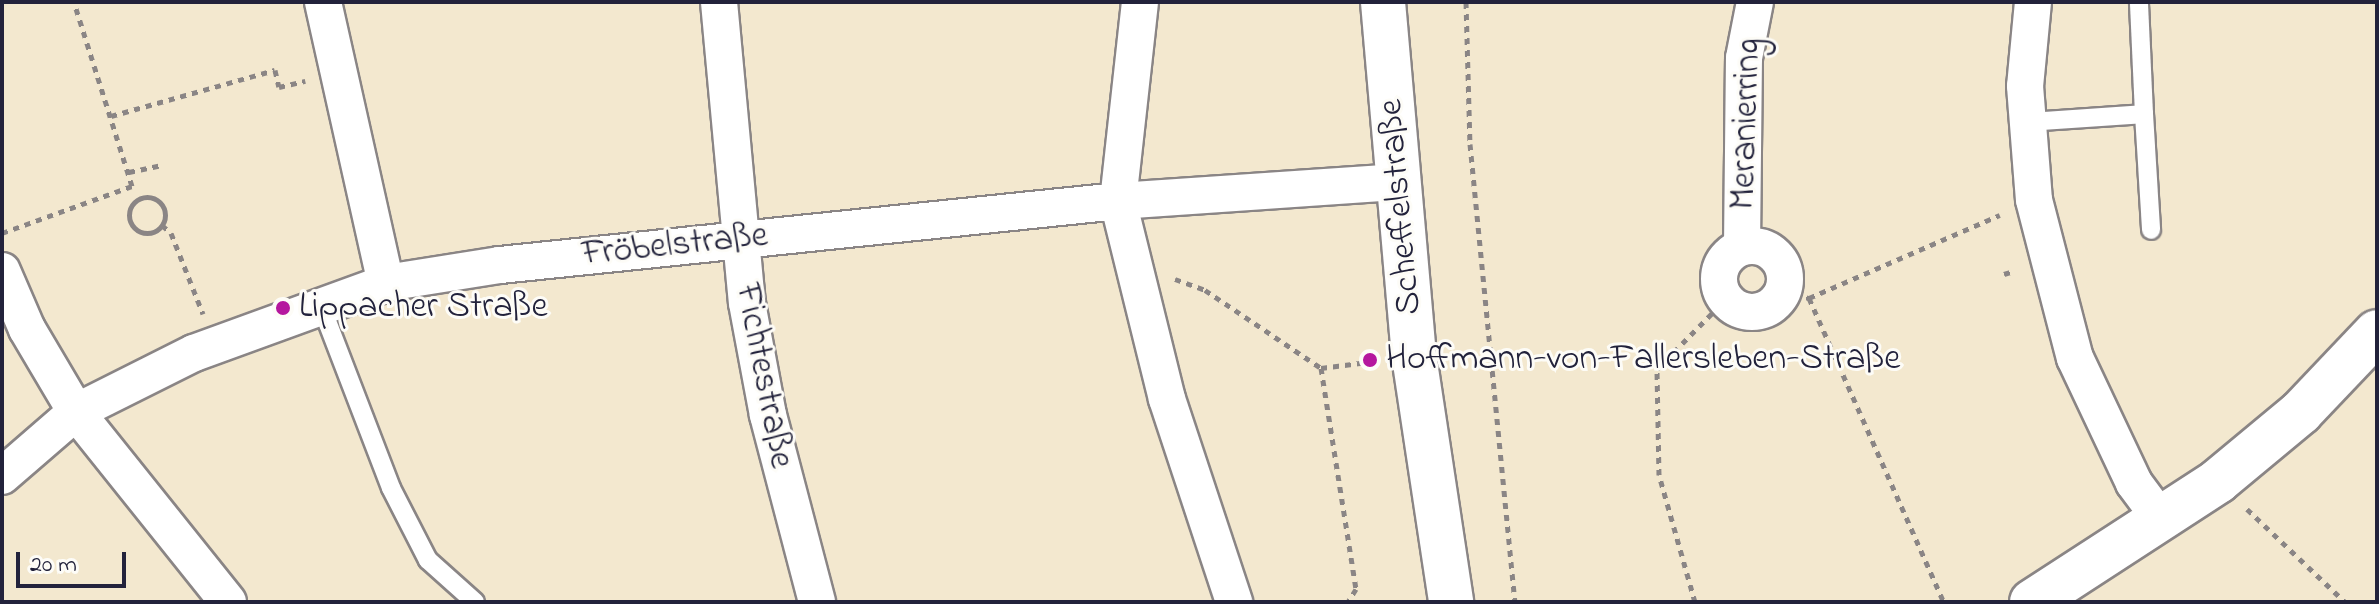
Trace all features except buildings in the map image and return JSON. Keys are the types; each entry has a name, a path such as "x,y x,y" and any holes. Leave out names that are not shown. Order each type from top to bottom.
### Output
{"main road":[{"name":"Scheffelstraße","path":"1383,2 1414,356 1451,602"},
{"path":"2032,602 2218,481 2301,412 2377,332"}],"street":[{"path":"323,2 386,283"},
{"name":"Fichtestraße","path":"719,2 738,239 768,415 817,602"},
{"path":"1140,2 1118,201 1167,399 1234,602"},
{"name":"Meranierring","path":"1726,299 1721,269 1742,247 1744,58 1755,2"},
{"path":"2033,2 2025,86 2034,200 2075,358 2134,483 2160,518"},
{"name":"Fröbelstraße","path":"2,476 76,412 215,344 320,303 386,283 500,265 1118,201 1399,182"},
{"name":"Meranierring","path":"1742,247 1764,247 1780,261 1796,295"},
{"path":"2,271 27,329 76,412 228,602"},
{"path":"1726,299 1756,312 1796,295"}],"lane":[{"path":"2139,2 2151,230"},
{"path":"2028,122 2144,114"},
{"path":"320,303 361,420 428,560 475,602"}],"path":[{"path":"74,2 137,200 129,215 136,229 152,233 162,225 165,213 160,202 137,200"},
{"path":"1466,2 1470,144 1515,602"},
{"path":"111,116 275,70 279,87 338,73"},
{"path":"129,172 163,165"},
{"path":"2,233 132,186"},
{"path":"1944,602 1796,295 2034,200"},
{"path":"162,225 171,233 215,344"},
{"path":"1134,264 1205,290 1321,368 1414,356"},
{"path":"1695,602 1659,475 1657,369 1726,299"},
{"path":"1321,368 1356,589 1348,602"},
{"path":"2218,481 2345,602"}],"place":[{"name":"Lippacher Straße","path":"283,308"},
{"name":"Hoffmann-von-Fallersleben-Straße","path":"1370,360"}]}
